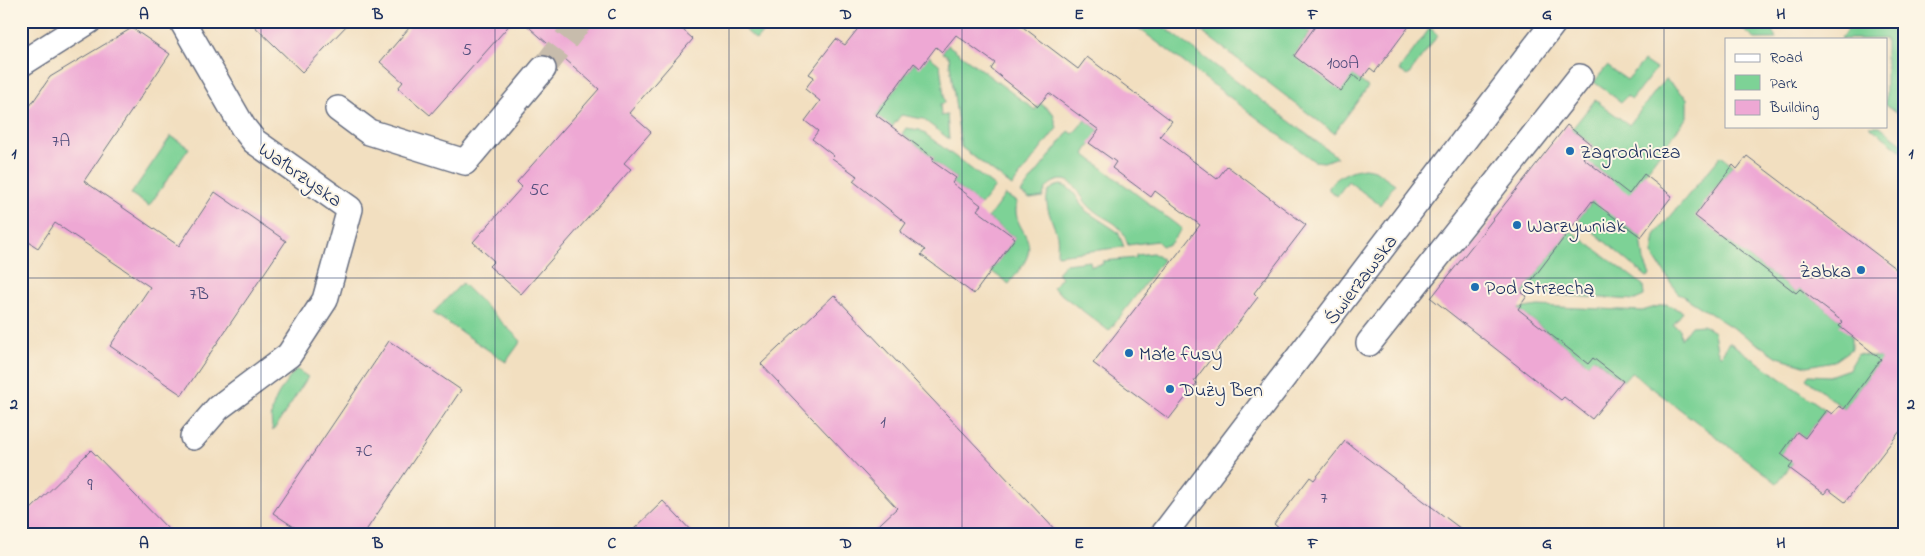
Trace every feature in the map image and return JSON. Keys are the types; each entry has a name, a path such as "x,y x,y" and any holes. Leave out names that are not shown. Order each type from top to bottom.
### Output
{"street":[{"path":"21,64 89,21"},
{"name":"Wałbrzyska","path":"182,21 243,127 254,141 350,208 325,300 289,355 218,408 193,437"},
{"name":"Świerzawska","path":"1163,535 1555,21"},
{"path":"338,109 369,132 465,162 543,68"},
{"path":"1369,343 1580,77"}],"green space":[{"path":"736,21 772,21 756,40"},
{"path":"1129,21 1156,21 1337,157 1324,162 1314,161"},
{"path":"1188,21 1319,21 1312,31 1305,27 1304,29 1310,33 1294,56 1353,75 1368,87 1334,133"},
{"path":"1732,21 1765,21 1769,24 1776,38 1754,38"},
{"path":"1853,21 1904,21 1904,118 1888,106 1888,38 1841,38"},
{"path":"1430,28 1438,35 1408,76 1399,70"},
{"path":"948,45 1035,110 1040,103 1053,113 1057,128 1012,186 961,147 949,57 942,52"},
{"path":"929,56 940,65 945,103 940,104 941,116 947,115 949,139 923,119 901,115 892,127 876,115 914,63 920,67"},
{"path":"1644,61 1656,69 1632,99 1627,96 1621,102 1594,82 1607,66 1627,80"},
{"path":"1665,79 1687,98 1687,117 1613,216 1641,237 1644,261 1650,275 1647,277 1578,219 1610,179 1595,167 1581,162 1593,145 1572,129 1595,100 1629,125"},
{"path":"1085,120 1099,130 1084,154 1182,229 1169,245 1162,246 1157,241 1128,245 1121,230 1113,222 1091,208 1076,188 1067,181 1061,180 1052,183 1046,188 1043,197 1030,199 1021,193 1069,131 1073,134"},
{"path":"906,128 920,130 995,187 981,205 952,183 956,178 932,161 934,158 902,134"},
{"path":"1872,128 1883,128 1904,145 1904,153"},
{"path":"171,136 189,148 149,206 131,194"},
{"path":"1721,156 1733,165 1707,200 1699,219 1796,293 1800,289 1843,322 1840,326 1851,335 1851,349 1834,361 1807,366 1778,357 1677,292 1652,254 1655,235"},
{"path":"1365,168 1375,170 1395,184 1380,205 1348,181 1337,196 1329,190 1332,183 1340,177 1354,170"},
{"path":"1061,185 1073,192 1086,211 1118,232 1124,247 1057,255 1057,235 1049,214 1047,199 1048,192"},
{"path":"1005,195 1017,202 1017,217 1028,240 1029,247 1025,262 1009,284 991,271 1015,238 988,218"},
{"path":"1570,230 1643,285 1644,296 1635,300 1522,293"},
{"path":"1153,253 1163,260 1109,331 1053,288 1062,277 1057,273 1065,264 1090,261 1091,266 1103,264 1103,261 1136,258 1136,255"},
{"path":"462,283 521,341 506,362 433,313"},
{"path":"1666,304 1683,312 1673,325 1680,329 1681,339 1691,326 1703,325 1714,332 1717,350 1721,356 1729,342 1826,410 1805,438 1797,432 1781,454 1793,463 1777,483 1631,372 1623,381 1594,358 1588,364 1518,309 1538,306 1642,311"},
{"path":"1858,354 1882,358 1844,409 1806,379 1809,375 1829,376 1849,369"},
{"path":"296,369 308,377 273,431 271,422 274,405 281,390"}],"building":[{"path":"249,21 351,21 302,72"},
{"path":"415,21 513,21 430,115 398,88 403,82 380,62"},
{"path":"522,21 673,21 693,39 629,113 651,132 624,163 631,169 521,294 489,266 494,261 473,242 522,187 517,182 599,89"},
{"path":"864,21 1015,21 1078,69 1087,57 1172,121 1160,136 1217,179 1227,166 1306,225 1254,293 1258,297 1194,381 1197,383 1169,419 1093,363 1200,225 1155,191 1151,197 1112,168 1116,162 1089,143 1099,130 1049,93 1038,106 991,69 995,63 956,35 942,52 936,47 920,68 914,63 876,115 934,158 932,161 956,178 952,183 981,205 977,210 1015,238 974,294 921,255 925,250 900,232 906,223 853,181 857,176 832,158 834,156 812,139 818,131 805,121 820,101 805,89 814,77 809,74 836,39 845,45"},
{"path":"1319,21 1413,21 1375,72 1370,68 1360,81 1353,75 1341,91 1294,56"},
{"path":"132,28 170,54 84,181 179,246 215,192 286,241 182,395 110,346 150,287 55,223 38,248 21,237 21,119 50,77"},
{"path":"1567,125 1593,146 1583,158 1629,194 1644,174 1672,196 1641,237 1592,201 1522,293 1527,296 1518,309 1588,364 1593,358 1623,381 1592,419 1564,397 1561,400 1431,298"},
{"path":"1747,156 1904,275 1904,426 1845,502 1828,489 1824,494 1789,468 1793,463 1781,454 1797,432 1805,438 1826,410 1832,414 1839,406 1844,409 1881,359 1839,326 1843,322 1800,289 1796,293 1695,216 1733,165 1737,169"},
{"path":"834,295 1060,535 868,535 897,508 761,364"},
{"path":"389,341 461,390 363,535 306,535 273,513"},
{"path":"1345,441 1469,535 1287,535 1274,524 1310,477 1314,480"},
{"path":"91,450 174,535 21,535 21,519"},
{"path":"663,501 695,535 628,535"}],"tunnel":[{"path":"543,69 580,21"}],"place":[{"name":"Zagrodnicza","path":"1570,151"},
{"name":"Warzywniak","path":"1517,225"},
{"name":"Żabka","path":"1861,270"},
{"name":"Pod Strzechą","path":"1475,287"},
{"name":"Małe fusy","path":"1129,353"},
{"name":"Duży Ben","path":"1170,389"}]}
